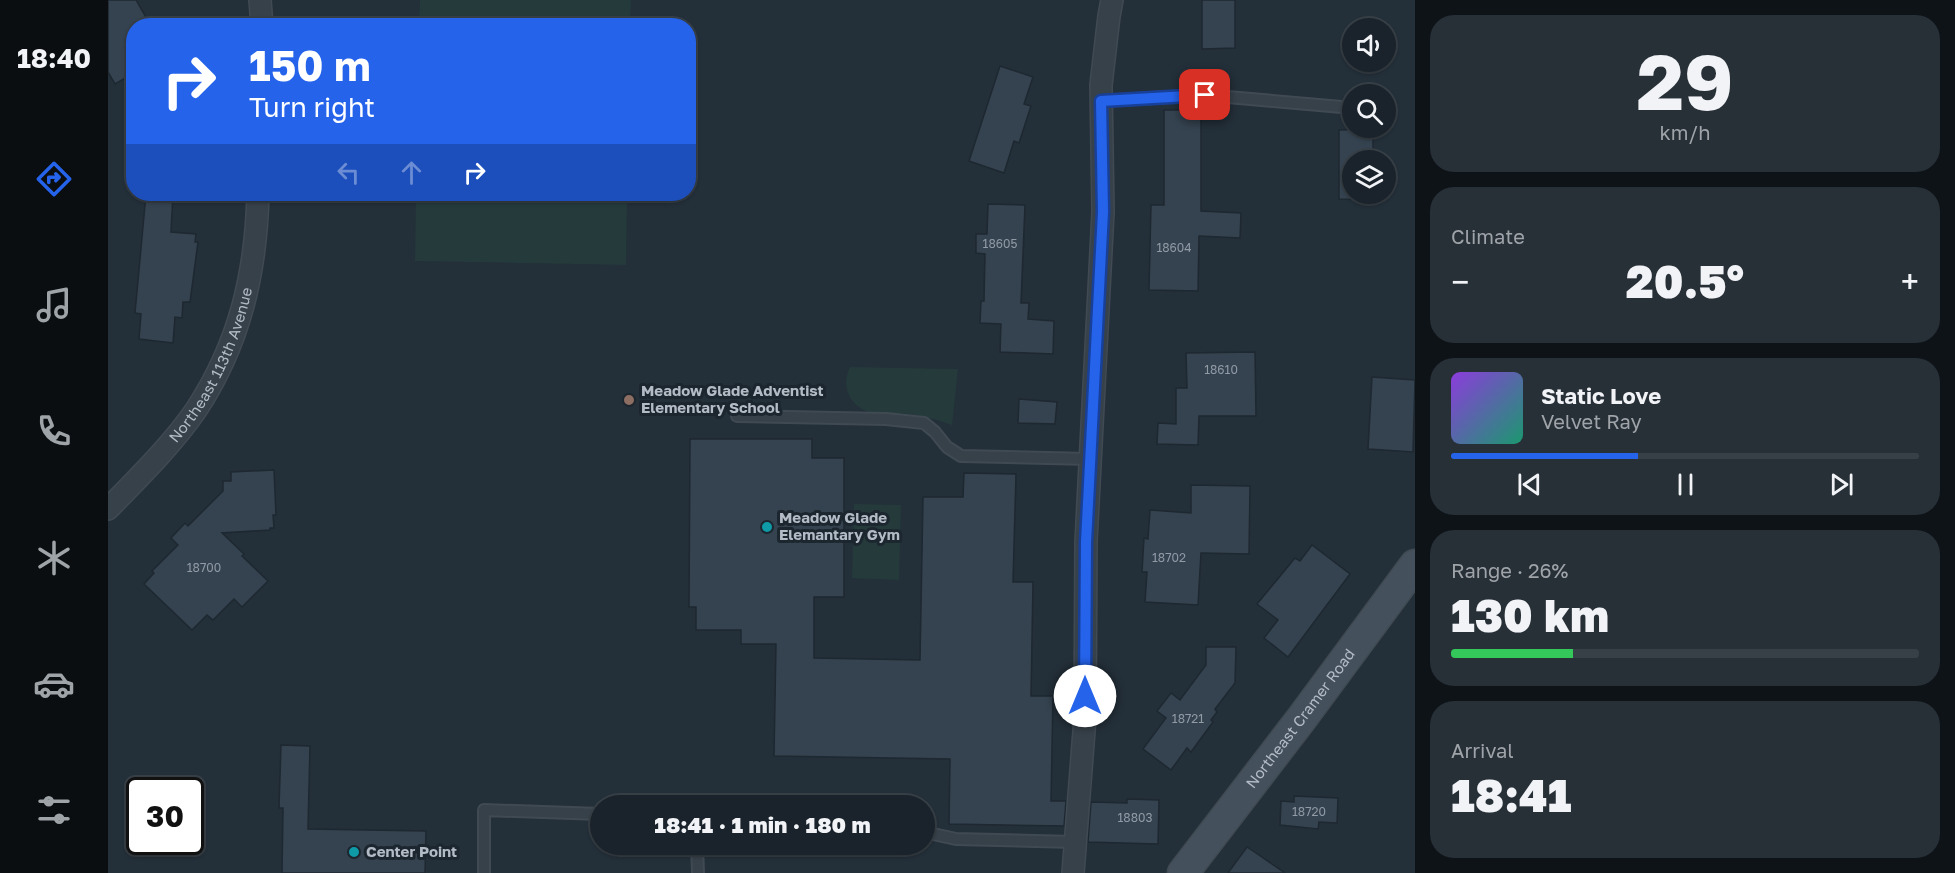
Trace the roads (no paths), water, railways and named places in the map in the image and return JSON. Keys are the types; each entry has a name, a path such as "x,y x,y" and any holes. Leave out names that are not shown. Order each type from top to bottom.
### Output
{"street":[{"path":"260,0 261,18"},
{"path":"1073,873 1085,718 1086,542 1103,212 1101,85 1112,0"},
{"name":"Northeast 113th Avenue","path":"108,509 150,466 196,409 225,357 233,339 250,282 257,232 258,201"},
{"name":"Northeast Cramer Road","path":"1183,873 1415,565"}],"lane":[{"path":"1101,101 1205,95 1342,107"},
{"path":"737,416 886,419 924,423 947,447 961,456 1090,459"},
{"path":"484,873 484,810 590,814"},
{"path":"935,834 956,839 1075,842"},
{"path":"697,855 698,873"}],"place":[{"name":"Meadow Glade Adventist Elementary School","path":"629,400"},
{"name":"Meadow Glade Elemantary Gym","path":"767,527"},
{"name":"Center Point","path":"354,852"}]}
